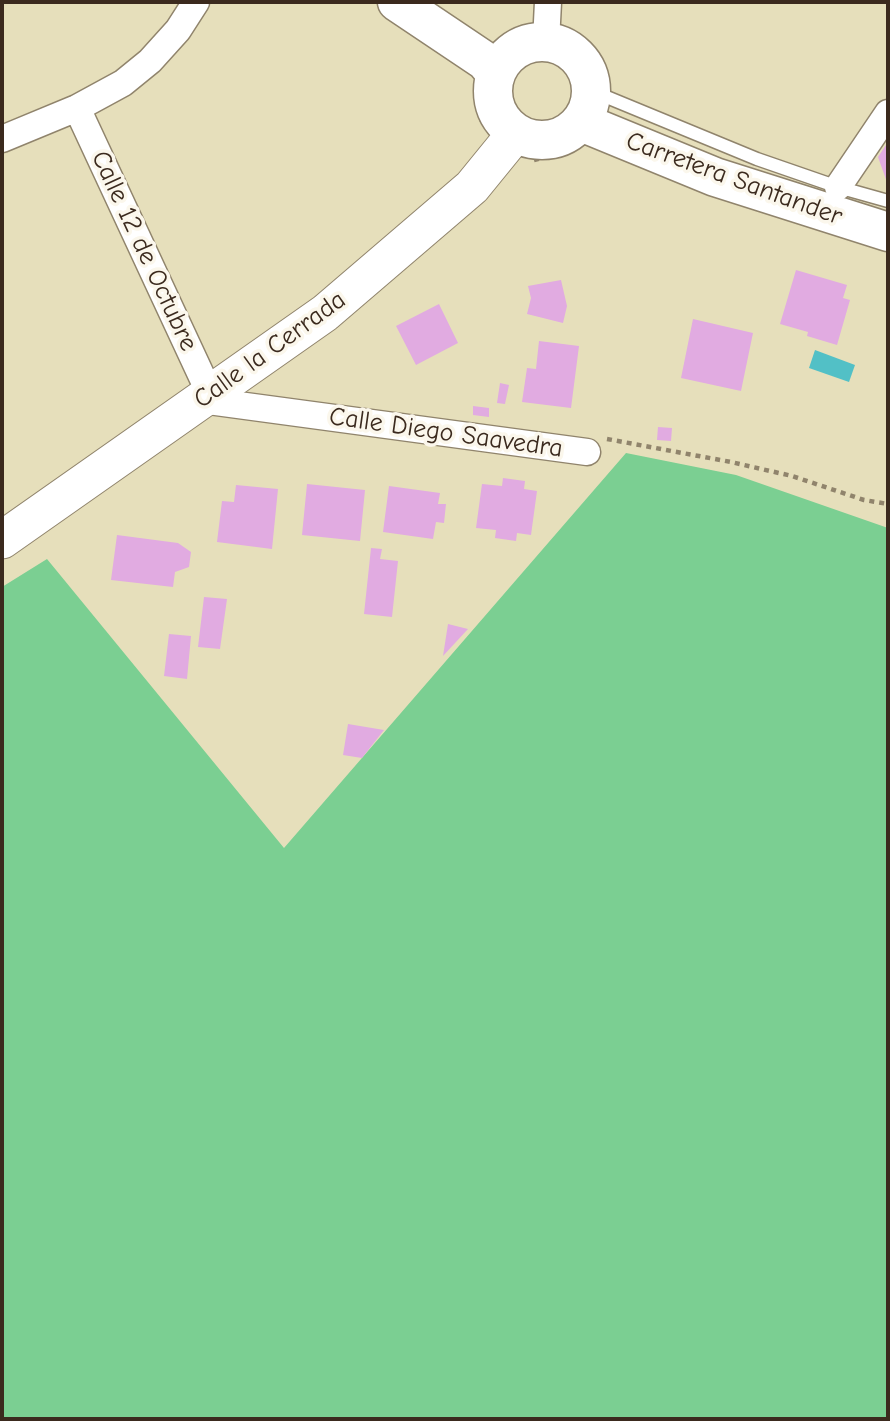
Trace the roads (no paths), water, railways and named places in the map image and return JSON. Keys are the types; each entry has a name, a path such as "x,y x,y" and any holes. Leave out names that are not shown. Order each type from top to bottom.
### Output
{"highway":[{"path":"397,2 485,61 485,81 493,89 500,117 499,133 537,141 554,139 569,133 587,106 585,66 575,54 562,46 546,42 530,43 516,50 485,81"},
{"name":"Carretera Santander","path":"587,106 715,177 888,232"}],"street":[{"path":"2,139 77,108 123,83 150,61 178,30 196,2"},
{"path":"546,42 548,2"},
{"name":"Calle 12 de Octubre","path":"77,108 206,397"},
{"path":"838,187 888,113"},
{"name":"Calle la Cerrada","path":"4,534 325,313 472,187 499,133"},
{"name":"Calle Diego Saavedra","path":"206,397 587,452"}],"lane":[{"name":"Carretera Santander","path":"587,106 888,201"}],"water":[{"path":"815,350 855,365 849,382 809,368"}]}
